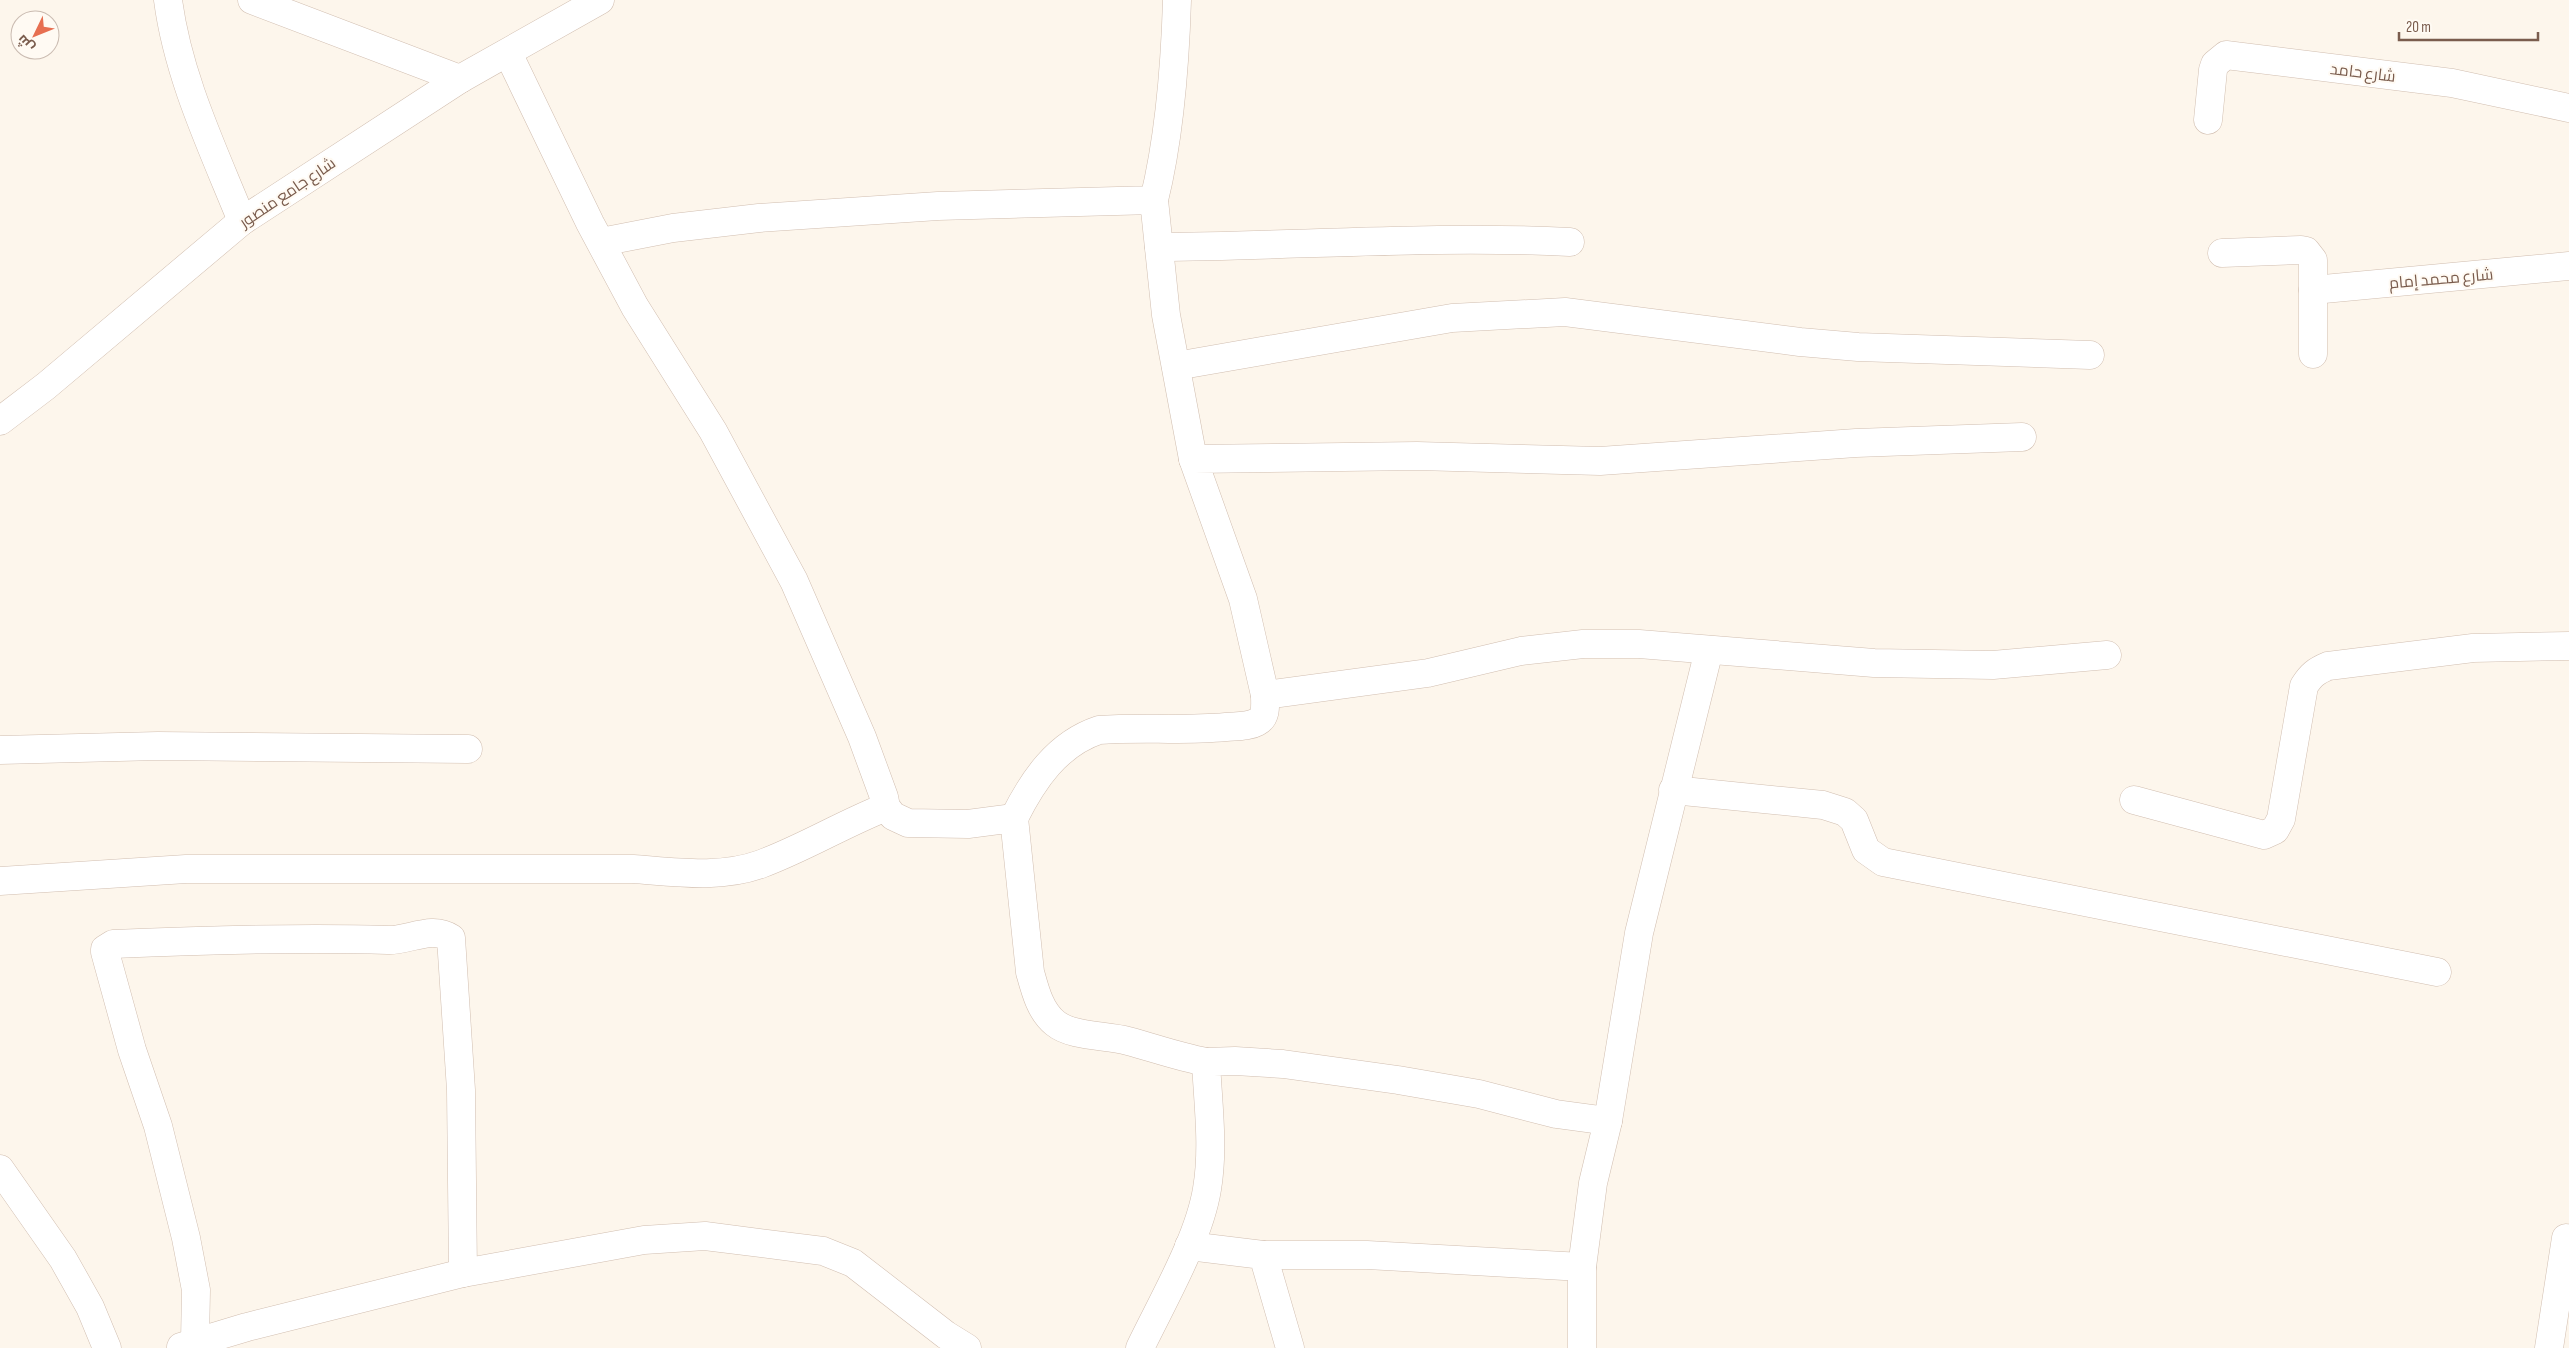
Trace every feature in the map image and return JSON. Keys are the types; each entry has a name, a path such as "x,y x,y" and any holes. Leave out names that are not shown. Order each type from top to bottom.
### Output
{"street":[{"path":"168,0 171,26 182,71 242,221"},
{"path":"252,0 460,79"},
{"name":"شارع جامع منصور","path":"0,421 46,386 242,221 460,79 600,0"},
{"path":"1177,0 1176,39 1165,157 1154,200 1166,315 1194,460 1243,599 1265,695 1266,710 1258,722 1246,726 1205,729 1107,729 1083,735 1039,774 1014,818 1030,972 1037,996 1054,1022 1077,1034 1096,1034 1129,1041 1206,1062 1235,1061 1283,1064 1398,1080 1479,1094 1556,1114 1608,1122"},
{"path":"508,53 635,306 713,431 794,580 862,737 886,807 893,816 908,823 968,824 1014,818"},
{"name":"شارع حامد","path":"2208,120 2213,70 2215,64 2226,55 2452,83 2569,108"},
{"path":"602,242 673,228 759,218 938,206 1154,200"},
{"path":"1159,247 1413,241 1570,242"},
{"path":"2222,253 2306,251 2313,260 2313,354"},
{"name":"شارع محمد إمام","path":"2313,290 2569,266"},
{"path":"1176,366 1452,318 1565,312 1800,342 1858,347 2090,355"},
{"path":"1194,460 1417,456 1600,461 1856,443 2022,437"},
{"path":"1265,695 1428,673 1521,651 1583,644 1640,644 1874,663 1993,665 2107,656"},
{"path":"2134,800 2264,835 2275,830 2280,819 2304,686 2310,676 2318,670 2328,666 2473,648 2569,646"},
{"path":"1582,1348 1582,1267 1593,1183 1608,1122 1639,933 1709,650"},
{"path":"0,750 158,746 468,749"},
{"path":"1673,790 1822,805 1836,809 1854,820 1866,850 1883,862 2437,972"},
{"path":"0,881 195,869 623,869 687,873 718,872 760,864 886,807"},
{"path":"463,1273 461,1090 451,938 438,932 392,941 298,938 113,944 106,949 105,952 132,1050 158,1126 186,1238 196,1290 187,1345 463,1273 644,1240 705,1236 823,1251 854,1263 946,1335 967,1348"},
{"path":"1140,1348 1189,1246 1207,1191 1209,1171 1206,1062"},
{"path":"0,1169 63,1259 90,1307 107,1348"},
{"path":"2549,1348 2566,1238"},
{"path":"1189,1246 1263,1255 1367,1254 1582,1267"},
{"path":"1263,1255 1290,1348"}]}
